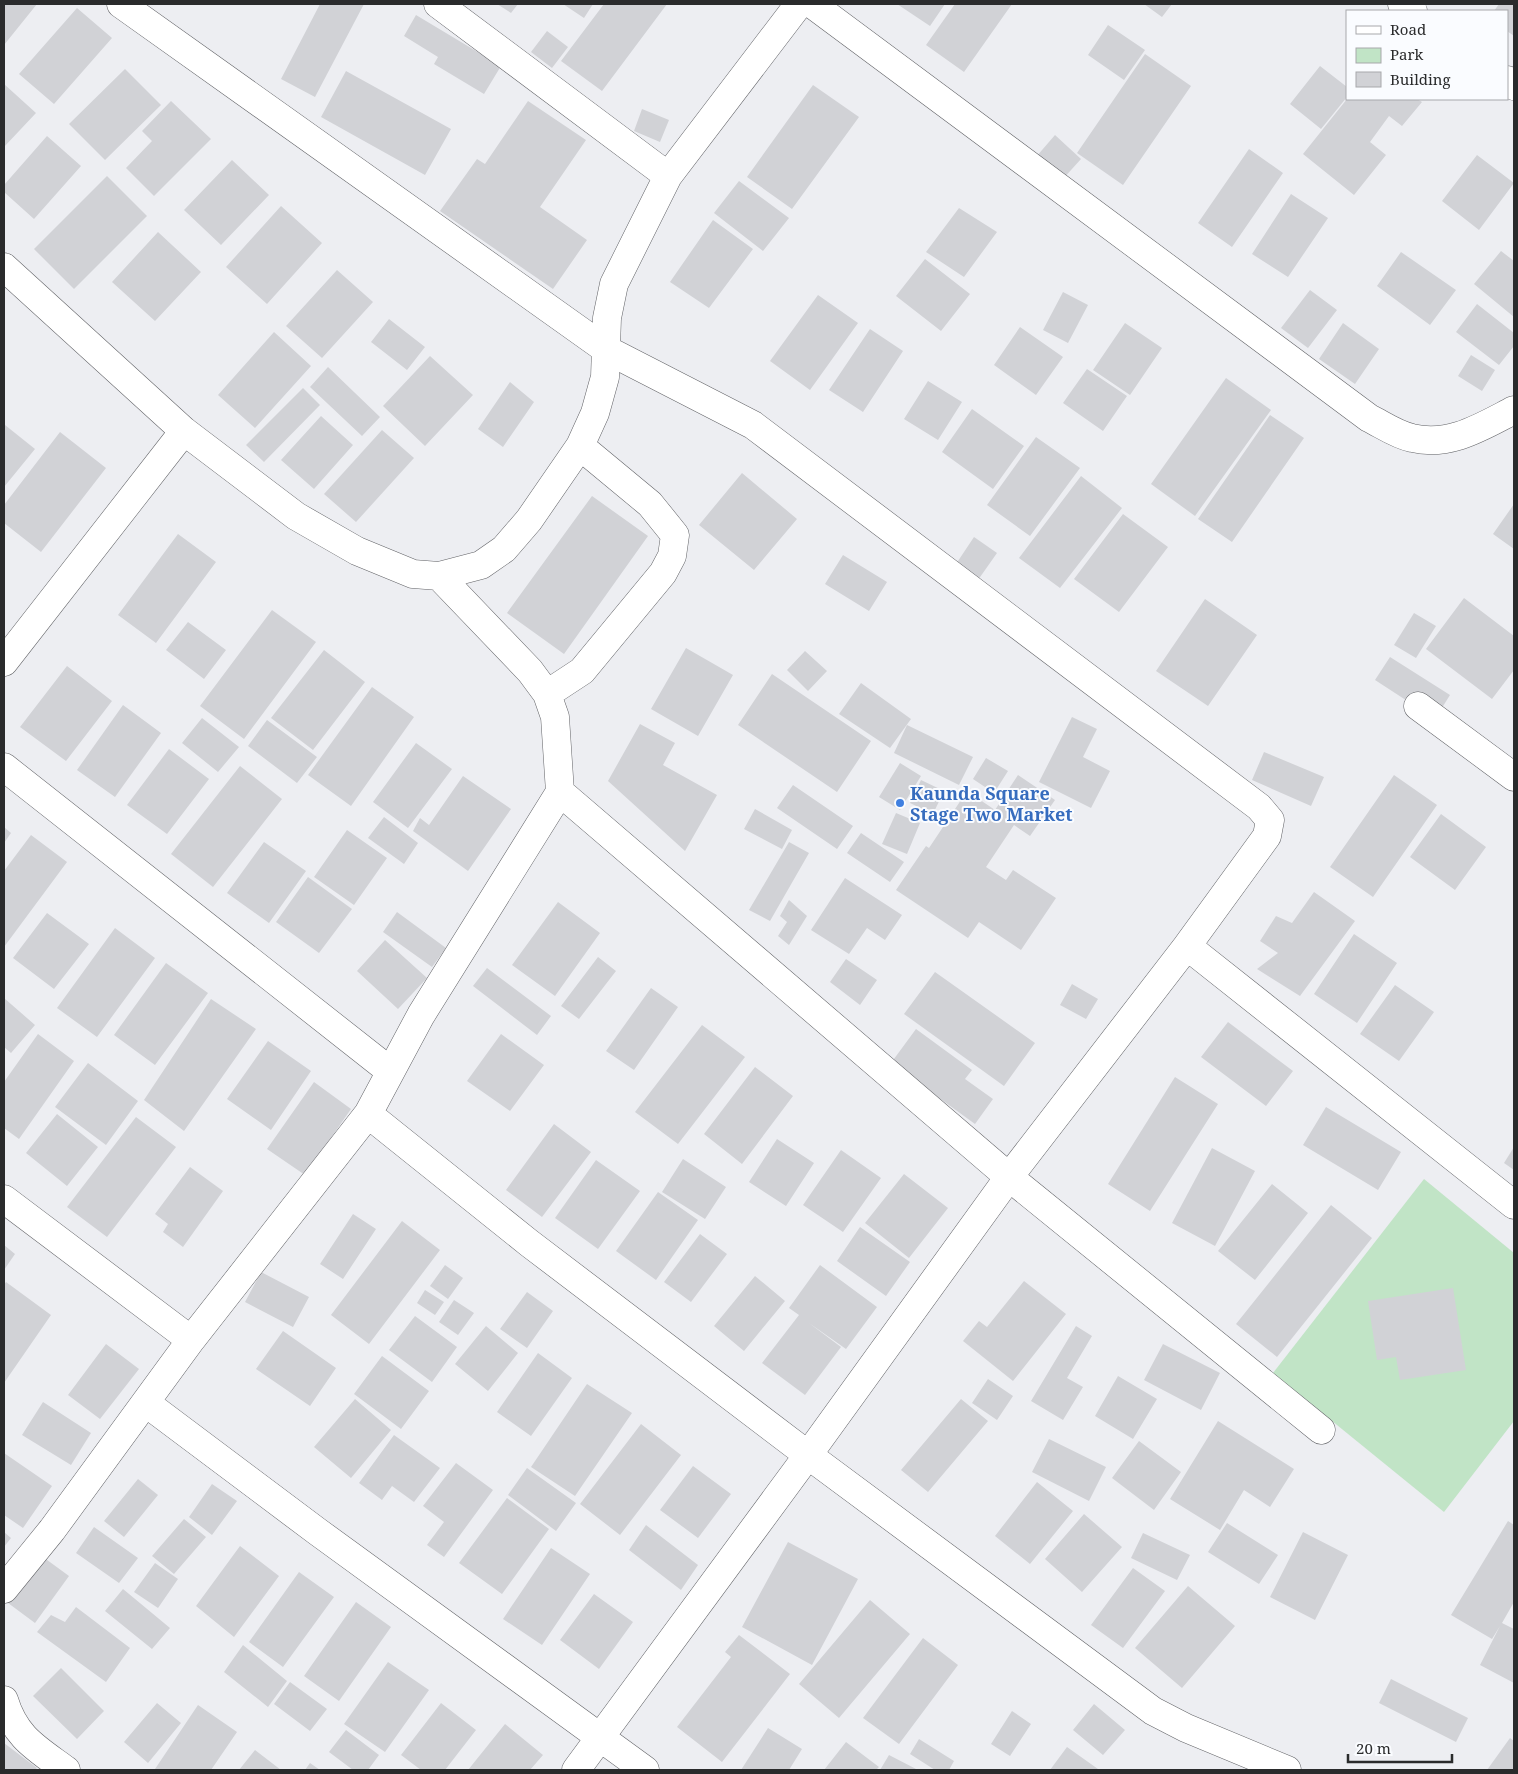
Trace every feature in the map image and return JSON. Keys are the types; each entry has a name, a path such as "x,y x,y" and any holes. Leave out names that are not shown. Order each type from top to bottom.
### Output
{"street":[{"path":"121,4 607,350 753,425 1265,813 1270,820 1266,836 1187,946 1009,1177 808,1455 576,1770"},
{"path":"438,4 668,176"},
{"path":"4,267 184,431 296,516 356,551 413,574 439,576 481,565 504,549 529,520 580,446 595,413 605,377 607,318 614,284 668,176 799,4"},
{"path":"812,4 1370,418 1410,438 1431,441 1466,435 1514,410"},
{"path":"4,662 184,431"},
{"path":"547,694 582,671 663,573 672,556 675,535 650,504 580,446"},
{"path":"4,1589 52,1530 191,1340 368,1114 421,1015 560,792 555,717 547,694 530,671 439,576"},
{"path":"1418,706 1514,777"},
{"path":"4,767 390,1072"},
{"path":"560,792 1009,1177 1321,1430"},
{"path":"1187,946 1514,1205"},
{"path":"368,1114 529,1243 808,1455 1153,1710 1186,1728 1287,1770"},
{"path":"4,1199 191,1340"},
{"path":"146,1403 318,1532 645,1770"},
{"path":"4,1700 11,1721 22,1736 66,1770"}],"green space":[{"path":"1424,1179 1514,1253 1514,1421 1444,1512 1273,1373"}],"building":[{"path":"4,4 37,4 4,45"},
{"path":"320,4 364,4 315,97 281,79"},
{"path":"497,4 518,4 511,13"},
{"path":"563,4 593,4 584,18"},
{"path":"604,4 667,4 602,91 561,61"},
{"path":"897,4 945,4 930,26"},
{"path":"955,4 1012,4 964,72 926,45"},
{"path":"1144,4 1172,4 1162,17"},
{"path":"1499,4 1514,4 1514,36 1508,32 1508,10 1495,10"},
{"path":"77,8 112,38 54,104 19,74"},
{"path":"416,15 501,66 484,94 434,64 438,57 404,36"},
{"path":"1108,25 1145,50 1124,80 1088,55"},
{"path":"547,31 568,47 552,68 531,52"},
{"path":"1145,54 1191,86 1123,185 1077,153"},
{"path":"1320,66 1346,86 1346,98 1321,129 1290,104"},
{"path":"125,69 161,105 105,160 69,124"},
{"path":"346,71 451,129 425,175 321,117"},
{"path":"4,84 36,113 4,147"},
{"path":"813,85 859,117 792,209 747,177"},
{"path":"1346,100 1419,100 1422,102 1402,126 1389,116 1370,142 1386,155 1354,195 1303,154"},
{"path":"171,101 211,139 154,196 126,168 152,141 142,131"},
{"path":"528,101 586,140 540,207 587,240 553,289 440,211 477,159 485,164"},
{"path":"642,109 669,120 660,142 634,131"},
{"path":"1055,135 1081,159 1062,180 1036,157"},
{"path":"47,136 81,166 34,219 4,192 4,185"},
{"path":"1249,149 1283,173 1232,247 1198,223"},
{"path":"1477,155 1514,183 1479,230 1442,201"},
{"path":"232,160 269,195 221,245 184,210"},
{"path":"107,176 147,216 74,289 34,249"},
{"path":"739,181 789,218 763,251 714,213"},
{"path":"1291,194 1328,218 1288,277 1252,254"},
{"path":"281,206 322,243 267,304 226,267"},
{"path":"959,208 997,232 964,277 926,252"},
{"path":"713,220 753,249 709,308 670,282"},
{"path":"158,232 201,272 155,321 112,282"},
{"path":"1501,251 1514,261 1514,317 1474,284"},
{"path":"1401,252 1456,290 1430,325 1377,286"},
{"path":"925,259 970,294 941,331 896,296"},
{"path":"337,270 373,302 322,358 286,326"},
{"path":"1310,290 1337,310 1308,348 1281,328"},
{"path":"1063,292 1088,305 1068,343 1043,330"},
{"path":"818,295 858,323 810,390 770,361"},
{"path":"1477,304 1514,333 1514,346 1499,365 1456,332"},
{"path":"389,319 425,347 407,370 371,342"},
{"path":"1125,323 1162,348 1130,395 1093,370"},
{"path":"1343,323 1379,349 1355,384 1319,359"},
{"path":"1020,327 1063,357 1036,395 994,365"},
{"path":"870,329 903,351 863,412 829,390"},
{"path":"274,332 311,366 255,428 218,395"},
{"path":"1471,355 1495,370 1482,391 1458,376"},
{"path":"430,356 473,395 425,446 383,406"},
{"path":"328,367 380,417 362,436 310,387"},
{"path":"1087,369 1127,396 1103,431 1063,403"},
{"path":"1226,378 1271,410 1195,516 1151,484"},
{"path":"928,381 962,402 938,440 904,419"},
{"path":"510,382 534,402 503,447 478,429"},
{"path":"303,388 320,405 264,462 246,445"},
{"path":"972,409 1024,446 993,489 942,452"},
{"path":"1270,415 1304,438 1232,542 1198,519"},
{"path":"321,416 353,445 314,489 281,460"},
{"path":"5,425 35,449 4,487 4,427"},
{"path":"382,430 414,458 356,522 324,494"},
{"path":"60,432 106,468 41,552 4,523 4,505"},
{"path":"1036,437 1080,468 1030,536 987,505"},
{"path":"742,473 797,519 754,570 699,525"},
{"path":"1081,476 1122,508 1060,588 1019,558"},
{"path":"592,496 648,536 564,654 507,613"},
{"path":"1514,504 1514,549 1493,534"},
{"path":"1123,514 1168,547 1119,612 1074,579"},
{"path":"178,534 216,562 156,643 118,615"},
{"path":"974,537 997,553 978,580 956,564"},
{"path":"843,555 887,582 869,611 825,584"},
{"path":"1464,598 1514,636 1514,670 1492,699 1426,649"},
{"path":"1205,599 1257,635 1208,706 1156,671"},
{"path":"272,610 316,642 244,739 200,706"},
{"path":"1414,613 1436,626 1416,658 1394,645"},
{"path":"188,622 226,650 204,679 166,650"},
{"path":"686,648 733,675 698,736 651,709"},
{"path":"324,650 365,682 313,750 271,718"},
{"path":"805,651 827,671 808,691 787,670"},
{"path":"1390,657 1450,695 1435,719 1375,680"},
{"path":"67,666 112,701 66,761 20,727"},
{"path":"772,674 871,741 837,792 738,725"},
{"path":"861,683 911,719 890,748 839,714"},
{"path":"372,687 414,717 351,806 308,775"},
{"path":"123,705 161,733 115,797 77,770"},
{"path":"1072,717 1097,729 1083,757 1110,771 1091,808 1039,782"},
{"path":"202,718 239,747 218,772 182,743"},
{"path":"267,720 317,757 297,783 248,746"},
{"path":"640,724 675,743 663,765 717,795 685,851 608,781"},
{"path":"907,725 973,757 959,785 894,753"},
{"path":"416,743 452,769 408,828 373,802"},
{"path":"169,749 209,779 167,834 127,805"},
{"path":"1264,752 1324,777 1311,806 1252,780"},
{"path":"986,758 1008,771 994,793 973,779"},
{"path":"900,763 921,776 900,810 879,797"},
{"path":"240,766 282,799 213,887 171,854"},
{"path":"1018,775 1055,800 1030,836 1014,825 986,867 1006,880 1013,870 1056,898 1021,950 979,922 968,938 896,890 926,846 929,848 967,791 995,810"},
{"path":"1394,775 1437,805 1373,897 1330,867"},
{"path":"463,776 511,809 468,871 413,831 420,818 429,825"},
{"path":"921,780 944,791 933,814 910,803"},
{"path":"793,785 853,826 837,849 777,808"},
{"path":"755,809 792,830 782,849 744,829"},
{"path":"896,813 920,823 907,854 882,844"},
{"path":"1441,814 1486,847 1455,890 1410,857"},
{"path":"384,817 418,843 404,864 368,838"},
{"path":"4,827 11,833 4,843"},
{"path":"347,830 387,858 354,905 314,877"},
{"path":"861,833 904,862 890,882 847,853"},
{"path":"31,835 67,862 4,947 4,871"},
{"path":"264,842 306,871 269,923 227,893"},
{"path":"789,842 809,853 770,921 749,910"},
{"path":"308,877 352,909 319,953 276,922"},
{"path":"845,878 902,915 885,940 867,928 849,954 811,930"},
{"path":"1314,892 1355,921 1300,996 1257,969 1278,953 1260,941 1276,916 1292,923"},
{"path":"789,900 807,916 789,945 778,936 787,922 780,916"},
{"path":"558,902 600,933 555,996 512,965"},
{"path":"397,912 446,948 432,967 383,932"},
{"path":"47,913 89,944 54,989 13,958"},
{"path":"115,928 155,958 97,1037 57,1008"},
{"path":"1354,934 1397,963 1357,1023 1314,994"},
{"path":"385,940 427,978 398,1009 357,971"},
{"path":"598,957 616,971 579,1019 561,1006"},
{"path":"846,959 877,980 860,1005 830,982"},
{"path":"166,963 208,993 155,1065 114,1035"},
{"path":"487,968 551,1016 537,1035 473,986"},
{"path":"935,972 1035,1043 1004,1086 904,1014"},
{"path":"1072,984 1098,999 1086,1019 1060,1005"},
{"path":"1395,985 1434,1012 1399,1061 1360,1034"},
{"path":"651,988 678,1007 634,1070 606,1051"},
{"path":"4,998 35,1025 11,1053 4,1047"},
{"path":"211,999 256,1029 184,1131 144,1100"},
{"path":"1228,1022 1293,1071 1266,1106 1201,1057"},
{"path":"702,1025 745,1057 678,1144 635,1112"},
{"path":"916,1029 972,1070 965,1079 993,1099 975,1124 891,1063"},
{"path":"38,1034 74,1061 19,1139 4,1128 4,1082"},
{"path":"501,1034 544,1065 510,1111 467,1081"},
{"path":"268,1041 311,1071 271,1130 227,1099"},
{"path":"88,1063 138,1101 106,1145 55,1107"},
{"path":"755,1067 793,1096 742,1164 704,1134"},
{"path":"1175,1077 1218,1104 1150,1211 1108,1184"},
{"path":"314,1082 351,1109 305,1175 267,1149"},
{"path":"1326,1107 1401,1152 1378,1190 1303,1145"},
{"path":"57,1114 98,1147 67,1186 26,1153"},
{"path":"136,1117 176,1147 107,1237 67,1207"},
{"path":"554,1124 591,1152 542,1217 506,1190"},
{"path":"777,1139 814,1163 786,1206 749,1182"},
{"path":"1514,1147 1514,1170 1504,1163"},
{"path":"1212,1148 1255,1171 1215,1246 1172,1223"},
{"path":"841,1150 881,1178 843,1232 803,1205"},
{"path":"683,1159 726,1187 705,1219 662,1192"},
{"path":"596,1160 640,1191 598,1249 555,1218"},
{"path":"190,1167 223,1191 183,1247 163,1232 168,1224 155,1214"},
{"path":"904,1174 948,1208 909,1258 865,1223"},
{"path":"1272,1184 1308,1213 1255,1280 1218,1251"},
{"path":"658,1192 698,1220 656,1280 616,1251"},
{"path":"1331,1205 1372,1238 1277,1357 1236,1324"},
{"path":"353,1214 376,1229 343,1279 320,1264"},
{"path":"402,1221 440,1250 369,1344 331,1315"},
{"path":"860,1227 910,1262 886,1296 837,1261"},
{"path":"700,1234 727,1254 691,1302 664,1282"},
{"path":"4,1245 15,1254 4,1270"},
{"path":"445,1265 463,1278 448,1299 430,1286"},
{"path":"820,1265 877,1307 846,1349 809,1323 841,1347 805,1395 762,1363 799,1315 789,1308"},
{"path":"261,1272 309,1297 293,1327 245,1302"},
{"path":"755,1276 785,1301 744,1351 714,1326"},
{"path":"1024,1281 1066,1314 1013,1381 963,1341 979,1321 987,1327"},
{"path":"6,1282 51,1315 4,1383 4,1285"},
{"path":"1453,1288 1466,1370 1400,1380 1396,1357 1377,1360 1368,1301"},
{"path":"425,1290 444,1302 435,1315 417,1303"},
{"path":"527,1292 553,1311 527,1348 500,1329"},
{"path":"454,1300 474,1313 458,1335 439,1322"},
{"path":"415,1316 457,1347 432,1382 389,1350"},
{"path":"486,1326 518,1353 488,1391 455,1364"},
{"path":"1076,1326 1092,1336 1067,1378 1083,1387 1063,1420 1031,1401"},
{"path":"283,1331 336,1368 310,1406 256,1369"},
{"path":"106,1344 139,1369 100,1419 68,1395"},
{"path":"1163,1344 1220,1373 1201,1410 1144,1380"},
{"path":"538,1353 572,1378 531,1436 497,1412"},
{"path":"382,1356 429,1391 401,1429 354,1394"},
{"path":"1118,1376 1157,1399 1133,1439 1095,1416"},
{"path":"988,1379 1013,1396 997,1420 972,1403"},
{"path":"587,1384 632,1413 575,1496 531,1467"},
{"path":"355,1399 391,1430 351,1478 314,1447"},
{"path":"961,1399 988,1421 928,1492 901,1470"},
{"path":"43,1402 91,1433 71,1465 22,1435"},
{"path":"1218,1421 1294,1469 1270,1507 1244,1490 1220,1530 1170,1499"},
{"path":"641,1424 681,1455 620,1535 580,1504"},
{"path":"394,1435 440,1468 414,1502 392,1486 382,1500 359,1483"},
{"path":"1049,1439 1106,1467 1089,1501 1032,1472"},
{"path":"1139,1441 1181,1472 1154,1510 1112,1478"},
{"path":"4,1453 52,1486 23,1528 4,1515"},
{"path":"456,1463 493,1490 444,1557 427,1545 444,1522 423,1506"},
{"path":"693,1466 731,1494 698,1538 660,1510"},
{"path":"527,1468 576,1503 556,1531 508,1495"},
{"path":"138,1479 158,1495 124,1537 104,1521"},
{"path":"1037,1482 1073,1511 1030,1564 995,1536"},
{"path":"212,1484 237,1501 212,1535 189,1517"},
{"path":"507,1498 549,1529 502,1594 459,1563"},
{"path":"1084,1514 1122,1547 1082,1592 1045,1559"},
{"path":"184,1519 206,1537 174,1574 152,1556"},
{"path":"1508,1521 1514,1525 1514,1602 1502,1623 1514,1629 1514,1683 1480,1665 1500,1626 1492,1639 1451,1615"},
{"path":"1227,1523 1278,1555 1259,1584 1208,1552"},
{"path":"646,1525 698,1565 681,1590 629,1550"},
{"path":"94,1527 138,1558 119,1583 76,1553"},
{"path":"4,1532 11,1538 4,1547"},
{"path":"1303,1532 1348,1555 1315,1620 1270,1597"},
{"path":"1143,1533 1190,1555 1177,1580 1131,1558"},
{"path":"788,1542 858,1579 812,1665 742,1627"},
{"path":"28,1546 69,1576 35,1623 4,1600"},
{"path":"240,1546 279,1576 234,1637 196,1606"},
{"path":"551,1548 590,1574 542,1645 503,1619"},
{"path":"155,1563 178,1579 158,1608 134,1592"},
{"path":"1133,1568 1165,1591 1123,1648 1091,1625"},
{"path":"299,1572 334,1597 283,1667 249,1642"},
{"path":"1188,1586 1235,1626 1182,1688 1135,1648"},
{"path":"123,1589 170,1628 152,1649 105,1611"},
{"path":"594,1594 633,1622 599,1669 560,1640"},
{"path":"870,1600 910,1634 839,1718 799,1684"},
{"path":"356,1602 391,1627 339,1701 304,1676"},
{"path":"76,1607 130,1648 106,1682 37,1632 51,1615 65,1622"},
{"path":"739,1635 790,1674 722,1762 677,1727 731,1657 725,1652"},
{"path":"923,1638 958,1665 899,1744 863,1718"},
{"path":"243,1645 287,1681 268,1707 224,1672"},
{"path":"388,1662 429,1690 385,1752 344,1724"},
{"path":"61,1668 104,1711 77,1739 33,1696"},
{"path":"1391,1679 1468,1718 1456,1742 1379,1703"},
{"path":"290,1682 327,1709 310,1731 274,1704"},
{"path":"157,1703 181,1723 148,1763 124,1742"},
{"path":"441,1703 476,1730 445,1770 421,1770 401,1755"},
{"path":"1094,1704 1125,1730 1103,1755 1073,1730"},
{"path":"198,1705 237,1732 211,1770 155,1769"},
{"path":"1012,1711 1031,1724 1010,1756 991,1744"},
{"path":"505,1724 543,1755 530,1770 468,1770"},
{"path":"768,1728 802,1749 789,1770 741,1770"},
{"path":"346,1730 379,1755 368,1770 353,1770 329,1752"},
{"path":"1510,1738 1514,1741 1514,1770 1487,1770"},
{"path":"919,1739 954,1761 949,1770 935,1770 910,1754"},
{"path":"846,1742 879,1767 876,1770 824,1770"},
{"path":"4,1743 37,1768 35,1770 4,1770"},
{"path":"1067,1747 1098,1769 1050,1770"},
{"path":"255,1750 281,1770 239,1770"},
{"path":"889,1755 918,1770 880,1770"},
{"path":"310,1763 320,1770 305,1770"}],"place":[{"name":"Kaunda Square Stage Two Market","path":"900,803"}]}
